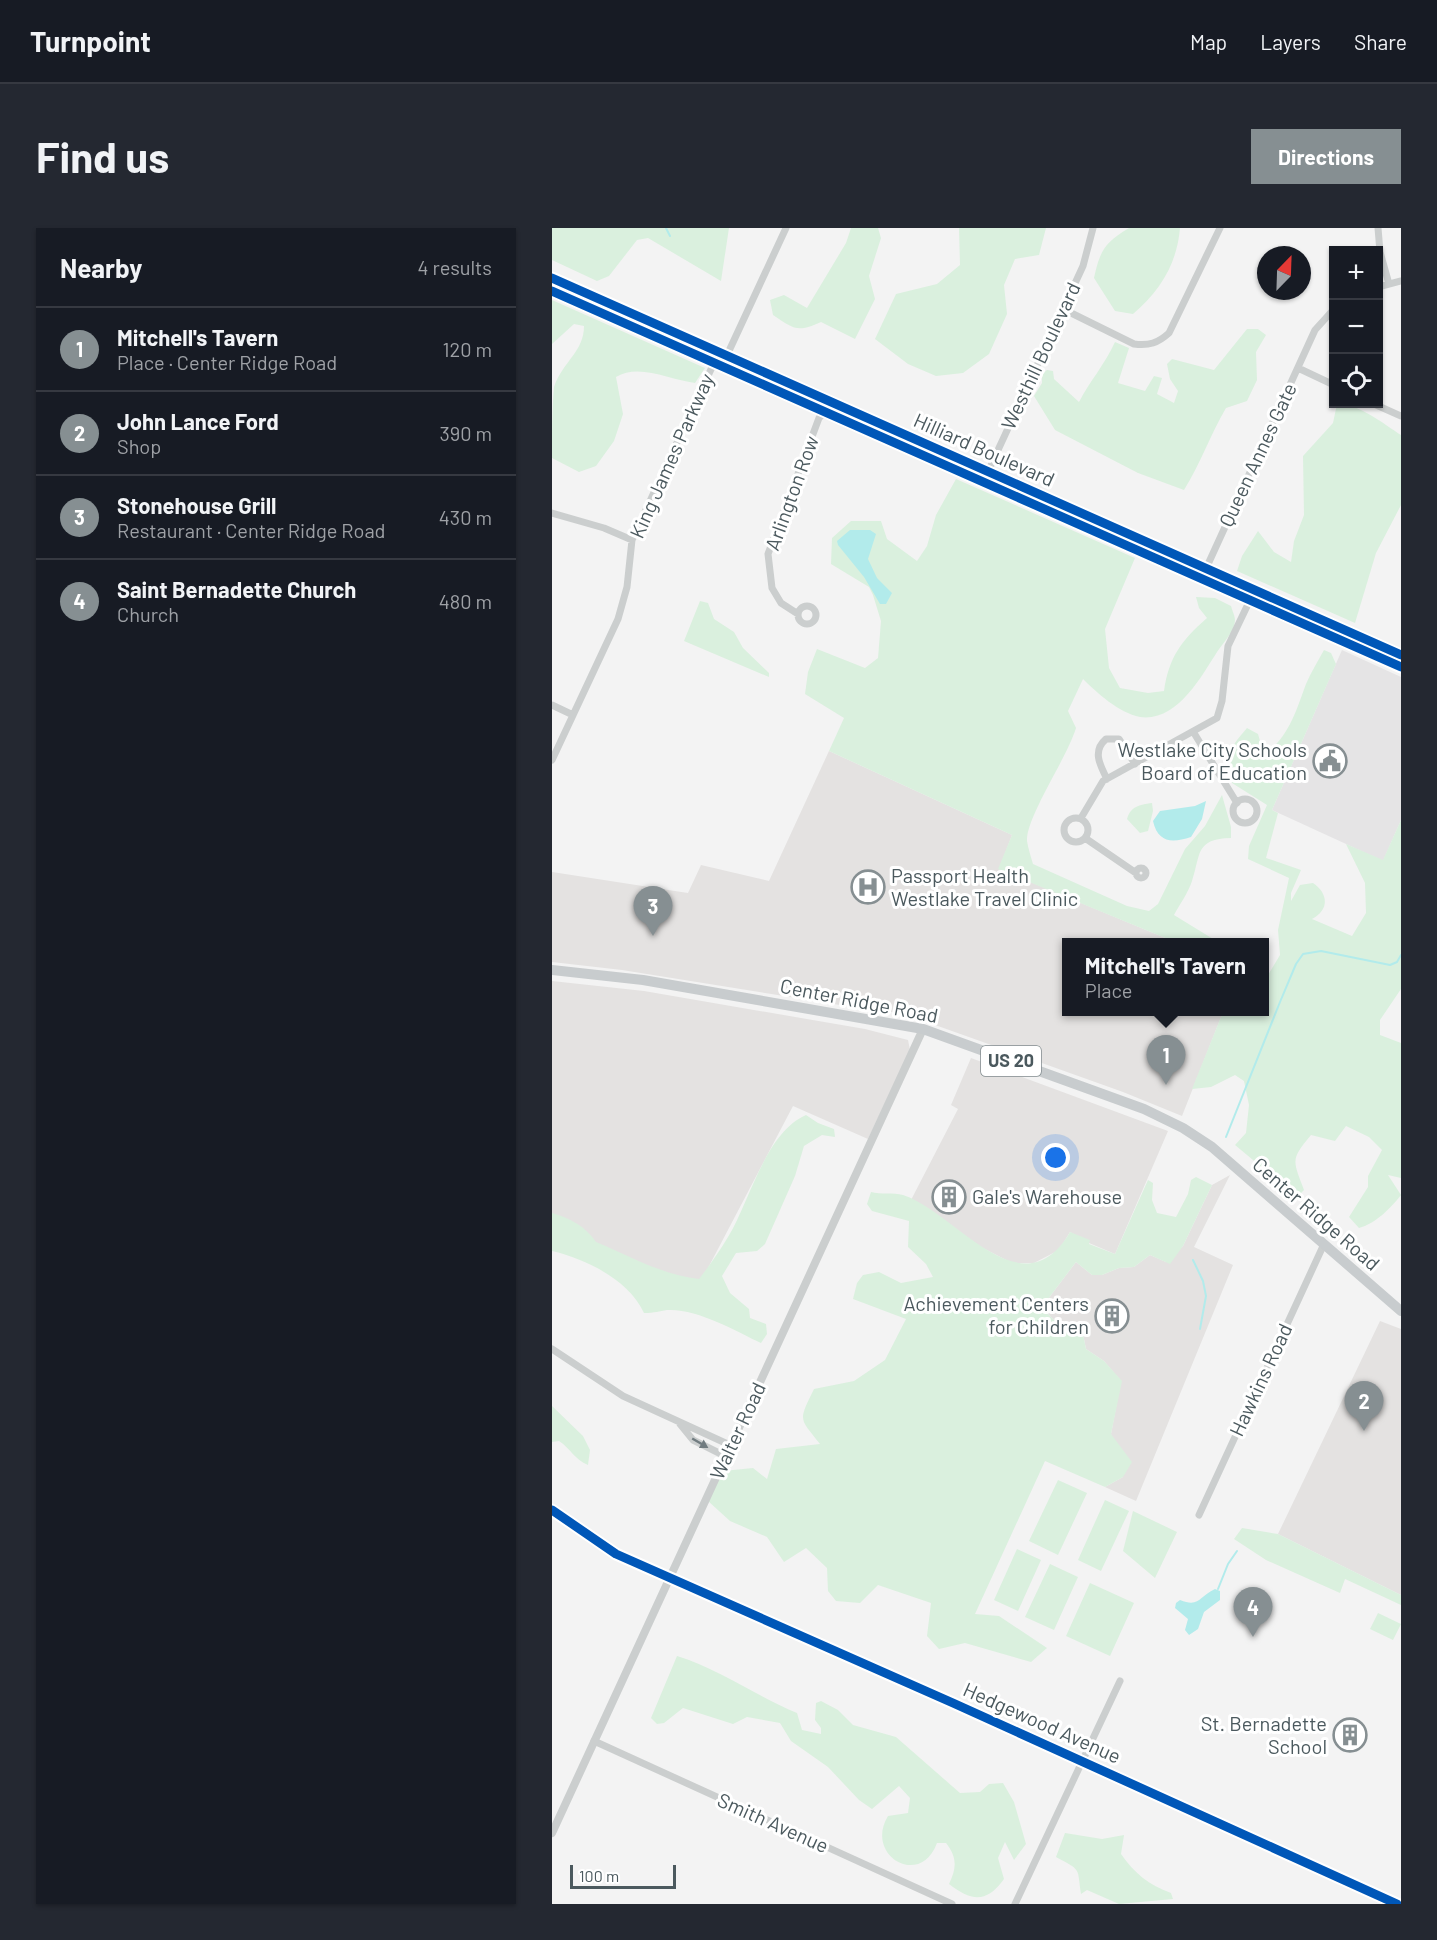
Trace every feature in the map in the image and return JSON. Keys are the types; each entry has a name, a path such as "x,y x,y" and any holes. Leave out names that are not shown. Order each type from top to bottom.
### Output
{"main road":[{"name":"Hilliard Boulevard","path":"552,278 1401,655"},
{"name":"Hilliard Boulevard","path":"552,291 1401,667"},
{"name":"Center Ridge Road","path":"552,970 643,980 923,1029 1169,1120 1212,1147 1401,1311"}],"street":[{"name":"King James Parkway","path":"552,760 625,600 632,540 786,228"},
{"name":"Westhill Boulevard","path":"983,481 1083,266 1093,228"},
{"path":"1063,309 1134,344 1146,346 1159,342 1169,333 1220,228"},
{"path":"1378,228 1380,252 1389,284"},
{"path":"1383,286 1401,281"},
{"path":"1298,368 1316,330 1329,315"},
{"name":"Queen Annes Gate","path":"1201,578 1298,368 1329,383"},
{"name":"Arlington Row","path":"798,614 781,603 772,588 768,554 819,418 834,404"},
{"path":"1383,408 1401,416"},
{"path":"552,513 604,528 632,540"},
{"path":"1081,818 1097,788 1107,779 1194,733 1217,718 1222,701 1228,646 1250,600"},
{"path":"552,705 573,715"},
{"path":"1194,733 1237,803"},
{"path":"1107,779 1098,760 1099,748 1106,739 1119,739 1135,765"},
{"path":"1074,818 1081,818 1087,824 1089,832 1085,838 1076,842 1065,835 1066,822 1074,818"},
{"path":"1085,838 1136,873"},
{"name":"Walter Road","path":"552,1833 923,1029"},
{"name":"Hawkins Road","path":"1199,1515 1324,1244"},
{"path":"552,1349 623,1396 732,1446"},
{"path":"679,1422 693,1440 727,1456"},
{"name":"Hedgewood Avenue","path":"552,1510 616,1554 1397,1904"},
{"path":"1015,1904 1120,1681"},
{"name":"Smith Avenue","path":"594,1741 952,1904"}],"shaded area":[{"path":"1342,650 1401,677 1401,820 1383,861 1272,810"},
{"path":"829,751 1012,835 999,869 1165,938 1062,938 1062,1016 1221,1016 1182,1116 1123,1092 907,1015 853,1004 846,1006 622,970 552,962 552,872 688,893 701,865 769,881"},
{"path":"552,981 644,991 865,1029 908,1040 910,1050 868,1139 793,1106 697,1289 552,1228"},
{"path":"971,1058 1168,1131 1115,1254 1070,1232 1059,1250 1034,1263 1012,1263 975,1244 911,1200 958,1109 951,1105"},
{"path":"1230,1175 1194,1247 1233,1265 1136,1501 1105,1487 1123,1477 1111,1434 1121,1381 1104,1361 1086,1349 1083,1334 1055,1321 1046,1312 1048,1299 1076,1262 1092,1275 1102,1275 1119,1268 1134,1267 1150,1255 1166,1262 1183,1246 1212,1185"},
{"path":"1380,1321 1401,1329 1401,1595 1278,1534"}],"green space":[{"path":"552,228 729,228 721,281 648,238 637,240 609,276 597,281 552,260"},
{"path":"851,228 878,228 881,238 869,276 875,299 855,339 821,322 806,328 796,328 773,315 770,300 784,295 807,308 846,243"},
{"path":"959,228 1046,228 1039,255 1015,259 1004,285 1007,314 989,354 963,373 936,376 908,364 875,339 896,294 937,284 960,265"},
{"path":"1129,228 1180,228 1175,253 1166,276 1133,314 1115,311 1094,278 1104,248"},
{"path":"555,284 707,351 707,353 704,354 555,288"},
{"path":"552,300 705,368 695,383 645,372 625,373 616,377 623,414 614,441 596,466 579,472 552,458 552,413 554,387 562,370 581,343 584,326 574,324 552,344"},
{"path":"1247,329 1258,329 1266,335 1256,352 1257,380 1247,401 1226,408 1184,490 1138,473 1055,430 1034,396 1042,383 1042,374 1047,370 1053,371 1054,379 1079,402 1115,342 1129,348 1118,383 1145,391 1154,376 1162,378 1157,394 1174,403 1178,391 1170,379 1167,364 1172,359 1214,370"},
{"path":"734,363 820,401 821,404 734,367"},
{"path":"1336,408 1356,408 1401,435 1401,505 1376,553 1355,623 1237,571 1242,556 1258,531 1274,552 1291,562 1294,541 1304,515 1303,456 1333,423"},
{"path":"843,411 976,471 977,473 842,415"},
{"path":"956,479 1135,558 1105,629 1109,668 1120,688 1148,693 1164,691 1169,668 1178,650 1190,634 1207,618 1199,608 1196,597 1215,598 1231,606 1235,620 1231,633 1186,696 1165,712 1153,717 1132,715 1108,701 1083,679 1068,711 1076,728 1033,817 1027,841 1033,864 1127,906 1149,911 1158,904 1185,849 1205,826 1222,795 1231,827 1231,838 1211,841 1201,850 1190,885 1174,915 1211,938 1165,938 998,869 1012,835 829,751 844,718 805,694 808,672 817,649 865,668 878,658 881,621 869,587 831,564 832,538 851,521 881,521 887,539 917,561 927,546 936,515"},
{"path":"1100,526 1194,567 1194,569 1099,529"},
{"path":"1214,576 1353,639 1353,640 1212,579"},
{"path":"700,601 708,603 714,619 734,632 743,648 769,673 769,677 684,641"},
{"path":"1324,650 1331,653 1336,664 1272,810 1278,813 1266,858 1301,870 1291,893 1291,901 1300,885 1313,883 1322,892 1325,902 1322,911 1312,919 1352,936 1366,913 1365,883 1346,844 1383,860 1401,820 1401,989 1380,1020 1380,1035 1401,1043 1401,1178 1388,1175 1401,1195 1382,1215 1359,1228 1349,1217 1368,1187 1368,1176 1382,1150 1369,1137 1346,1126 1335,1141 1311,1135 1297,1155 1296,1166 1304,1190 1294,1200 1265,1170 1235,1145 1246,1133 1249,1105 1244,1081 1235,1075 1211,1087 1192,1089 1221,1016 1269,1016 1269,973 1280,955 1278,930 1289,878 1248,859 1249,846 1267,805 1232,783 1228,759 1232,748 1247,728 1258,734 1264,755 1273,748 1291,723 1308,680"},
{"path":"1152,803 1153,811 1148,831 1140,833 1127,819 1136,807"},
{"path":"806,1115 834,1129 835,1137 822,1135 804,1146 795,1176 765,1244 757,1251 736,1253 722,1276 730,1293 749,1309 750,1318 766,1324 767,1334 761,1343 703,1316 678,1310 644,1313 637,1301 617,1281 579,1259 552,1251 552,1213 577,1223 596,1242 672,1274 699,1279 728,1237 769,1152 792,1124"},
{"path":"1196,1177 1212,1185 1183,1246 1170,1264 1150,1255 1134,1267 1119,1268 1102,1275 1092,1275 1076,1262 1048,1299 1046,1312 1055,1321 1083,1334 1086,1349 1104,1361 1122,1381 1111,1434 1132,1462 1123,1477 1105,1487 1045,1461 975,1614 999,1616 1047,1648 1031,1662 965,1643 939,1649 927,1636 931,1603 878,1585 860,1603 836,1601 828,1591 827,1568 806,1548 784,1562 767,1537 730,1521 708,1501 723,1471 753,1468 767,1479 776,1449 820,1444 803,1419 805,1408 814,1389 854,1381 885,1360 906,1319 853,1299 857,1283 863,1275 879,1272 901,1283 933,1277 926,1264 908,1247 909,1221 872,1211 867,1204 871,1192 903,1195 945,1219 988,1251 1010,1261 1031,1263 1051,1255 1070,1232 1090,1240 1089,1244 1115,1254 1148,1180 1153,1183 1152,1200 1157,1213 1176,1217 1188,1194 1191,1180"},
{"path":"552,1406 583,1436 590,1450 588,1465 559,1441 552,1442"},
{"path":"1058,1480 1087,1493 1058,1555 1029,1541"},
{"path":"1105,1500 1129,1511 1101,1571 1078,1560"},
{"path":"1133,1511 1177,1532 1155,1578 1123,1551"},
{"path":"1242,1528 1278,1534 1401,1595 1401,1605 1345,1579 1340,1593 1266,1560 1234,1539"},
{"path":"1017,1549 1041,1560 1018,1611 994,1600"},
{"path":"1050,1564 1078,1577 1054,1630 1025,1617"},
{"path":"1090,1583 1134,1603 1110,1656 1066,1636"},
{"path":"1378,1613 1401,1624 1393,1640 1370,1629"},
{"path":"677,1656 708,1668 797,1713 802,1730 821,1734 821,1728 815,1720 816,1703 821,1701 838,1710 853,1725 896,1737 960,1793 980,1792 989,1784 1003,1783 1014,1802 1026,1844 1014,1860 1005,1842 998,1858 1004,1879 991,1893 978,1897 964,1894 949,1884 955,1863 946,1843 937,1843 929,1857 919,1864 908,1865 897,1861 888,1854 883,1843 883,1830 888,1816 908,1813 910,1798 899,1786 872,1809 859,1800 828,1767 791,1741 780,1723 747,1717 733,1724 683,1708 664,1723 657,1724 651,1718"},
{"path":"1065,1833 1102,1839 1124,1835 1121,1854 1126,1861 1149,1882 1171,1893 1173,1899 1119,1904 1087,1890 1081,1894 1077,1871 1056,1857"}],"water":[{"path":"850,530 870,530 876,534 868,559 877,578 892,593 886,604 880,604 864,577 838,545 837,541"},
{"path":"1206,801 1202,819 1191,837 1167,840 1158,834 1153,821 1160,811 1195,806"},
{"path":"1215,1589 1220,1591 1220,1600 1204,1612 1198,1629 1189,1635 1185,1630 1188,1619 1175,1608 1176,1603 1180,1600 1196,1602"}],"waterway":[{"path":"666,228 670,236"},
{"path":"1226,1137 1280,1002 1296,964 1303,954 1321,951 1390,965 1397,962 1401,955"},
{"path":"1193,1260 1203,1281 1206,1296 1200,1329"},
{"path":"1218,1589 1228,1564 1237,1551"}],"cycle path":[{"path":"552,278 1401,655"},
{"path":"552,291 1401,667"},
{"path":"552,1510 616,1554 953,1703 1397,1904"}],"place":[{"name":"Westlake City Schools Board of Education","path":"1330,761"},
{"name":"Passport Health Westlake Travel Clinic","path":"868,887"},
{"name":"Stonehouse Grill","path":"653,936"},
{"name":"Mitchell's Tavern","path":"1166,1085"},
{"name":"Gale's Warehouse","path":"949,1197"},
{"name":"Achievement Centers for Children","path":"1112,1316"},
{"name":"John Lance Ford","path":"1364,1431"},
{"name":"Saint Bernadette Church","path":"1253,1637"},
{"name":"St. Bernadette School","path":"1350,1735"}]}
